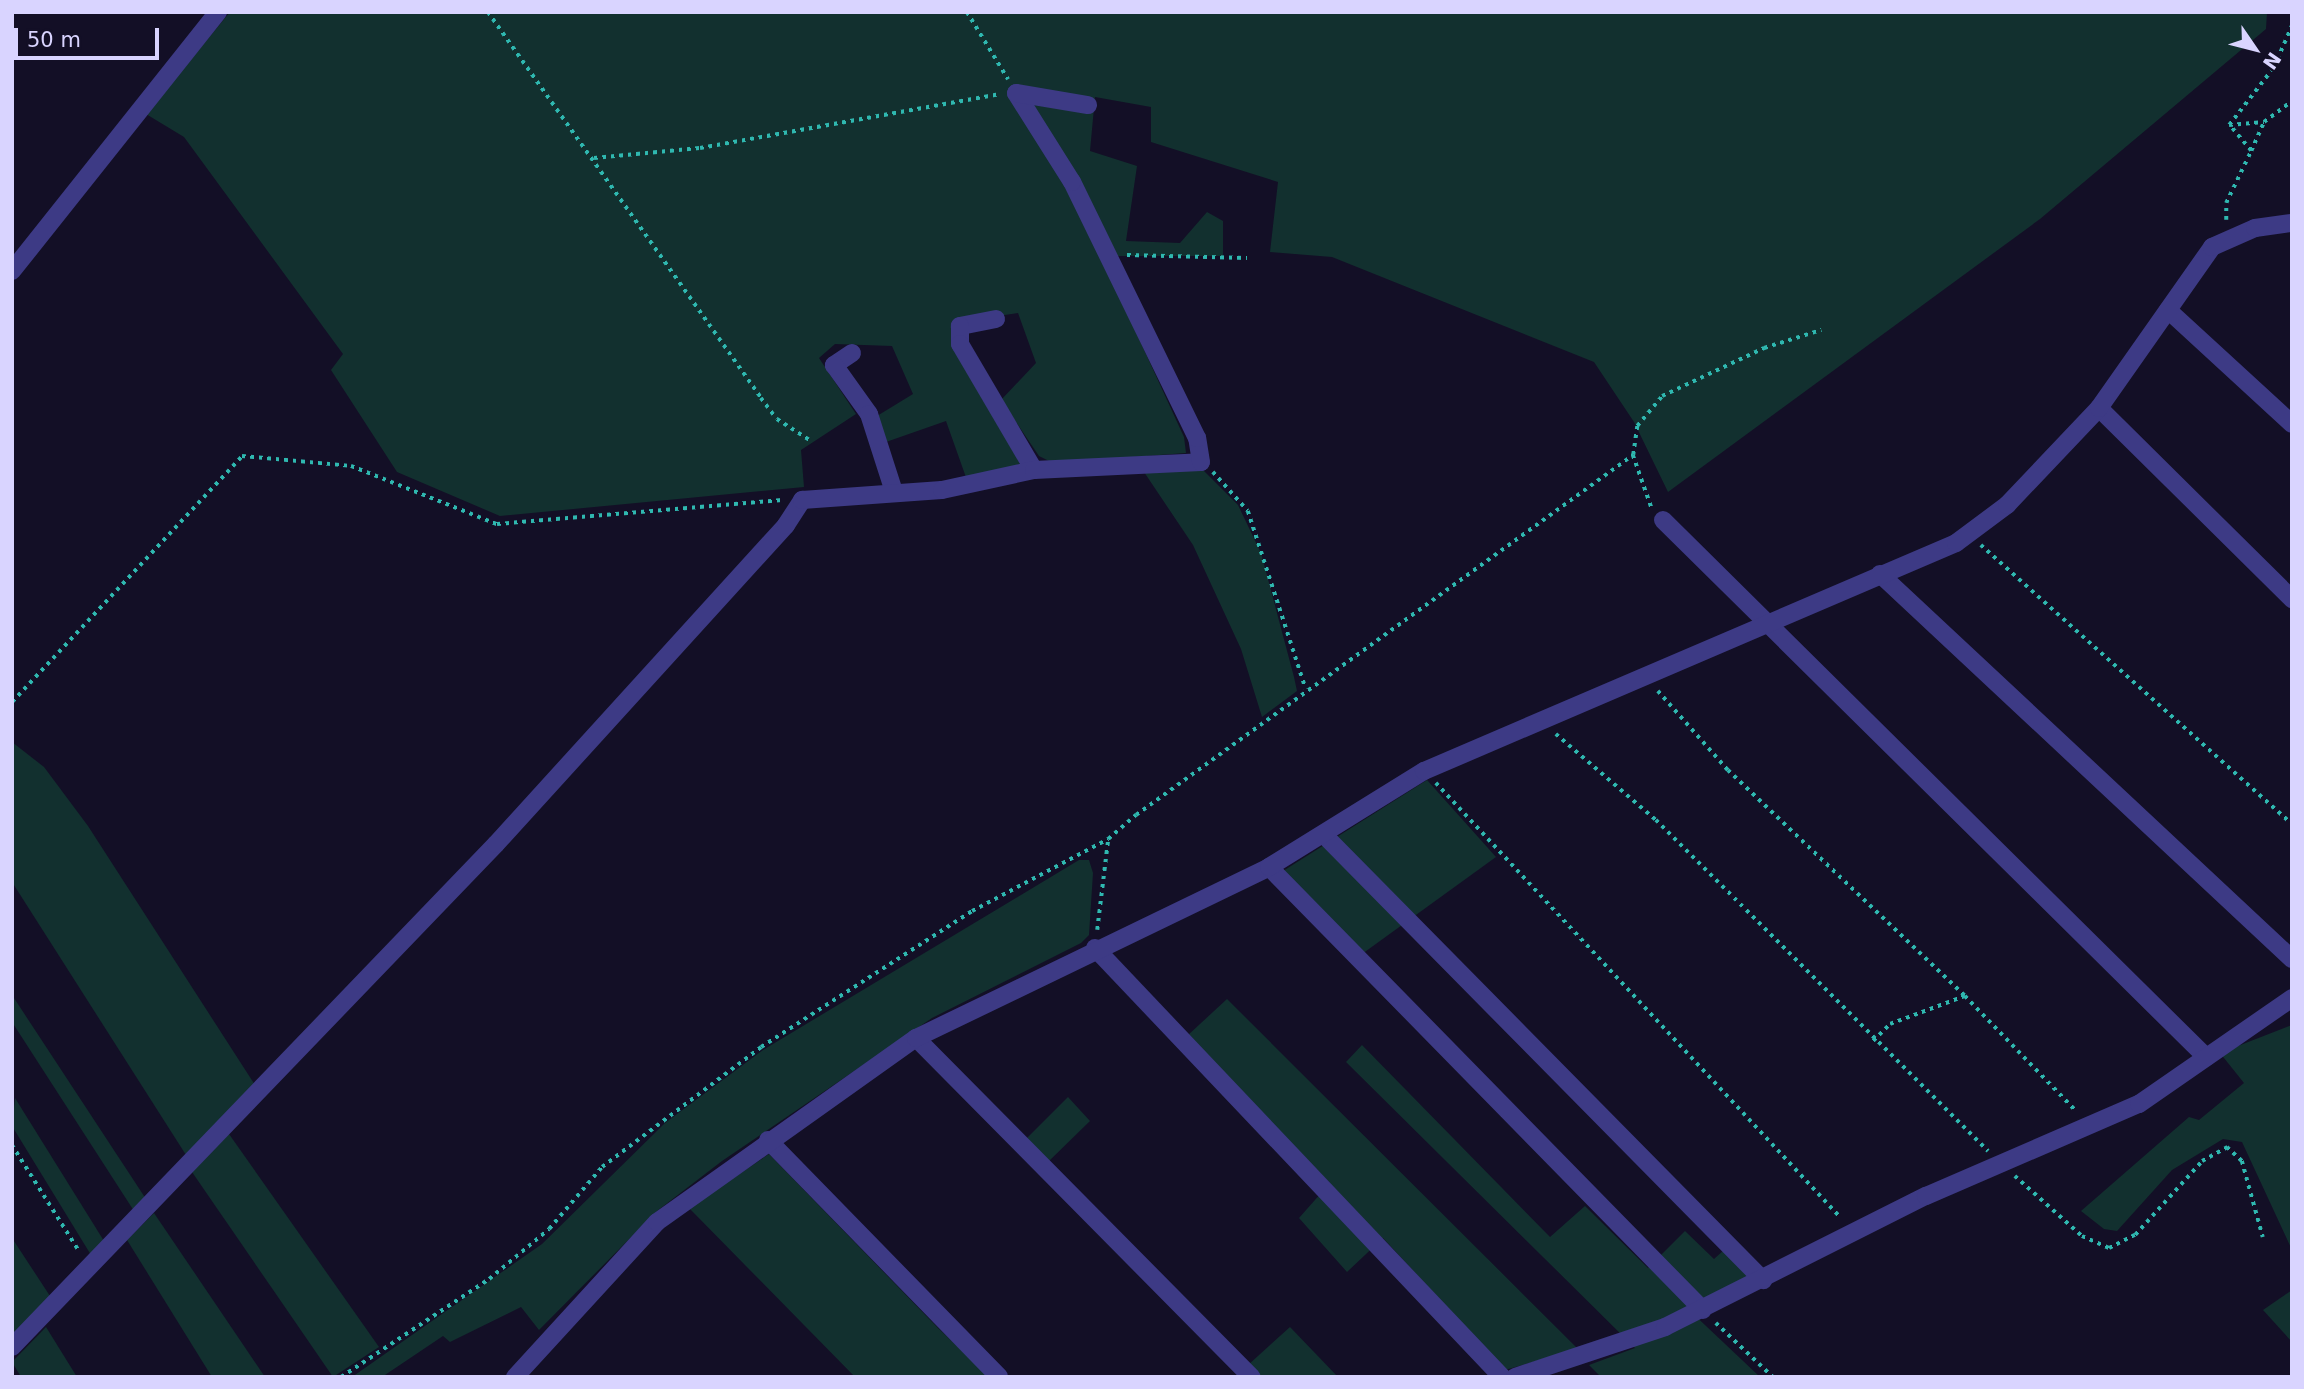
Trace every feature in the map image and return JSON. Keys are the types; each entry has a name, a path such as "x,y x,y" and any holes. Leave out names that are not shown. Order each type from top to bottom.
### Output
{"street":[{"path":"12,271 218,12"},
{"path":"1016,93 1088,105"},
{"path":"12,1348 496,844 786,525 802,500 976,485 1034,470 1201,462 1197,438 1054,147 1016,93"},
{"path":"514,1377 644,1233 768,1140 916,1038 1095,947 1269,867 1325,836 1424,771 1968,534 2047,466 2099,408 2212,247 2224,240 2292,223"},
{"path":"2168,310 2292,424"},
{"path":"996,319 960,326 960,344 1034,470"},
{"path":"852,353 834,365 869,414 894,492"},
{"path":"2099,408 2292,599"},
{"path":"1663,520 1763,625 2206,1057"},
{"path":"1880,574 2292,959"},
{"path":"1325,836 1763,1280"},
{"path":"1269,867 1703,1310"},
{"path":"1095,947 1502,1377"},
{"path":"1515,1377 1703,1310 1854,1233 2151,1098 2292,998"},
{"path":"916,1038 1251,1377"},
{"path":"768,1140 999,1377"}],"path":[{"path":"488,12 560,120 594,158 777,419 811,441"},
{"path":"594,158 675,152 855,116 1016,93 967,12"},
{"path":"2229,125 2274,66 2292,24"},
{"path":"2224,240 2227,203 2264,122 2292,101"},
{"path":"2229,125 2264,122"},
{"path":"2229,125 2251,151"},
{"path":"1108,257 1247,258"},
{"path":"1663,520 1646,503 1633,455 1637,426 1662,396 1764,348 1821,330"},
{"path":"341,1377 489,1279 549,1229 602,1167 761,1047 972,911 1108,839 1306,690 1633,455"},
{"path":"12,702 242,456 351,466 498,524 802,500"},
{"path":"1201,462 1248,511 1306,690"},
{"path":"1968,534 2292,824"},
{"path":"1645,673 1728,770 1965,996 2090,1126"},
{"path":"1536,720 1656,820 1873,1041 2082,1236 2109,1248 2136,1235 2202,1161 2227,1147 2242,1161 2263,1237"},
{"path":"1424,771 1854,1233"},
{"path":"1095,947 1108,839"},
{"path":"1873,1041 1890,1024 1965,996"},
{"path":"12,1145 89,1267"},
{"path":"1703,1310 1773,1377"}],"green space":[{"path":"230,12 2267,12 2266,29 2040,219 1668,492 1634,422 1594,362 1332,257 1270,252 1278,182 1151,142 1151,107 1095,97 1090,151 1137,166 1126,241 1180,243 1207,212 1223,221 1223,256 1101,256 1184,437 1186,453 1053,463 1039,456 1001,400 1036,363 1018,313 959,322 951,336 1020,463 1015,469 968,483 946,421 886,442 877,416 913,394 892,346 835,344 819,358 856,414 801,450 804,487 500,516 397,472 331,370 343,354 184,137 146,114"},
{"path":"1202,469 1238,505 1261,553 1294,677 1297,691 1262,717 1241,649 1193,545 1144,472"},
{"path":"12,742 44,767 88,826 255,1085 186,1155 12,882"},
{"path":"1427,780 1496,857 1362,954 1283,871"},
{"path":"1079,860 1089,860 1093,873 1089,935 1081,943 932,1018 722,1161 657,1211 539,1330 521,1307 450,1342 443,1336 382,1377 352,1377 542,1244 665,1123 763,1050"},
{"path":"12,995 146,1199 134,1211 12,1022"},
{"path":"1227,999 1578,1349 1505,1370 1383,1238 1347,1272 1299,1218 1330,1183 1187,1036"},
{"path":"2292,1025 2292,1250 2242,1142 2223,1139 2172,1170 2117,1231 2104,1229 2081,1211 2189,1117 2199,1120 2244,1083 2220,1053"},
{"path":"1362,1045 1550,1237 1585,1206 1648,1268 1685,1231 1714,1259 1724,1250 1749,1276 1687,1308 1760,1377 1601,1377 1589,1365 1635,1348 1346,1062"},
{"path":"1068,1097 1090,1121 1048,1162 1026,1139"},
{"path":"15,1098 104,1241 91,1255 12,1126"},
{"path":"229,1134 379,1347 333,1377 192,1172"},
{"path":"769,1154 989,1377 855,1377 689,1208"},
{"path":"154,1213 265,1377 212,1377 127,1240"},
{"path":"12,1238 50,1296 12,1336"},
{"path":"2292,1290 2292,1342 2263,1310"},
{"path":"46,1327 77,1377 21,1377 12,1362"},
{"path":"1290,1327 1338,1377 1260,1377 1248,1365"}]}
